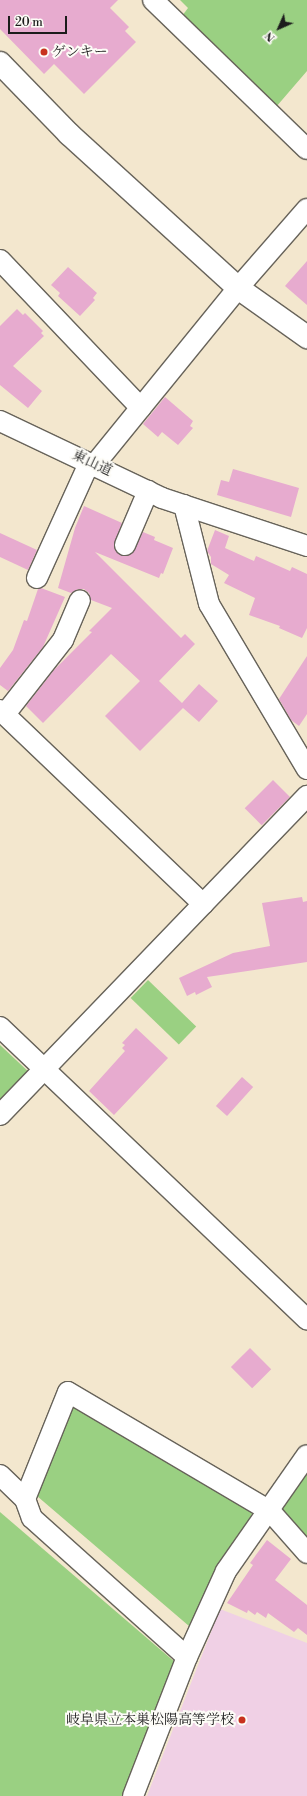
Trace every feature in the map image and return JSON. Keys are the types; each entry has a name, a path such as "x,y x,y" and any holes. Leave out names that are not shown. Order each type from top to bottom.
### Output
{"street":[{"path":"153,0 307,149"},
{"path":"0,63 69,134 238,288 307,337"},
{"path":"37,578 86,470 95,464 238,288 307,209"},
{"path":"0,260 140,408"},
{"name":"東山道","path":"0,420 95,464 148,491 184,506 307,546"},
{"path":"125,545 148,491"},
{"path":"184,506 209,604 307,769"},
{"path":"80,600 63,640 2,712 203,904"},
{"path":"0,1115 307,796"},
{"path":"0,1027 307,1319"},
{"path":"24,1499 68,1392 270,1511 307,1553"},
{"path":"133,1796 187,1657 226,1571 270,1511 307,1456"},
{"path":"0,1475 24,1499 32,1518 187,1657"}],"shaded area":[{"name":"岐阜県立本巣松陽高等学校","path":"220,1609 307,1643 307,1796 147,1796"}],"green space":[{"path":"180,0 307,0 307,71 276,107 182,16 188,8"},
{"path":"148,980 196,1027 179,1045 131,998"},
{"path":"0,1045 31,1074 0,1105"},
{"path":"73,1404 253,1509 251,1517 218,1567 189,1626 37,1496 65,1411"},
{"path":"307,1466 307,1539 283,1510 283,1501"},
{"path":"0,1512 176,1663 124,1796 0,1796"}],"building":[{"name":"ゲンキー","path":"0,0 118,0 110,8 129,27 125,31 136,42 84,94 54,64 44,74 0,29"},
{"path":"307,261 307,305 285,286"},
{"path":"68,267 97,293 93,298 95,300 80,316 58,296 60,293 51,285"},
{"path":"17,309 23,315 25,313 43,331 41,333 44,336 13,366 42,391 28,408 0,385 0,326"},
{"path":"165,397 193,421 190,426 193,428 178,445 162,432 158,437 143,424"},
{"path":"233,469 299,488 291,517 217,495 221,480 229,482"},
{"path":"84,506 122,523 114,546 120,555 132,554 143,532 155,537 154,540 173,548 163,574 161,573 159,578 95,552 181,638 185,634 195,644 159,681 182,703 199,684 218,701 199,722 183,708 140,751 105,716 140,681 111,654 43,723 26,706 54,670 92,632 89,631 112,608 91,600 89,593 84,589 78,589 71,593 58,588 75,528"},
{"path":"215,530 229,536 225,548 254,561 256,556 290,571 292,567 307,574 307,628 302,638 279,628 280,626 249,615 255,598 224,583 229,575 211,564 211,557 207,551"},
{"path":"0,533 37,550 28,570 0,557"},
{"path":"41,588 65,597 43,647 8,691 0,685 0,668 13,650 24,620 27,621 38,589"},
{"path":"307,656 307,714 299,726 291,720 279,699"},
{"path":"273,780 290,797 262,825 245,808"},
{"path":"302,897 303,902 307,901 307,962 207,977 212,987 196,995 195,992 187,996 179,978 233,953 270,946 262,903"},
{"path":"136,1028 168,1058 114,1115 89,1091 125,1051 122,1048 125,1045 122,1043"},
{"path":"242,1077 253,1087 227,1116 216,1106"},
{"path":"250,1348 271,1369 252,1388 231,1367"},
{"path":"267,1540 291,1559 275,1580 307,1605 307,1635 298,1628 294,1632 268,1613 266,1618 257,1612 255,1615 248,1610 247,1613 227,1603 253,1565 250,1563"}],"place":[{"name":"ゲンキー","path":"44,52"},
{"name":"岐阜県立本巣松陽高等学校","path":"242,1720"}]}
